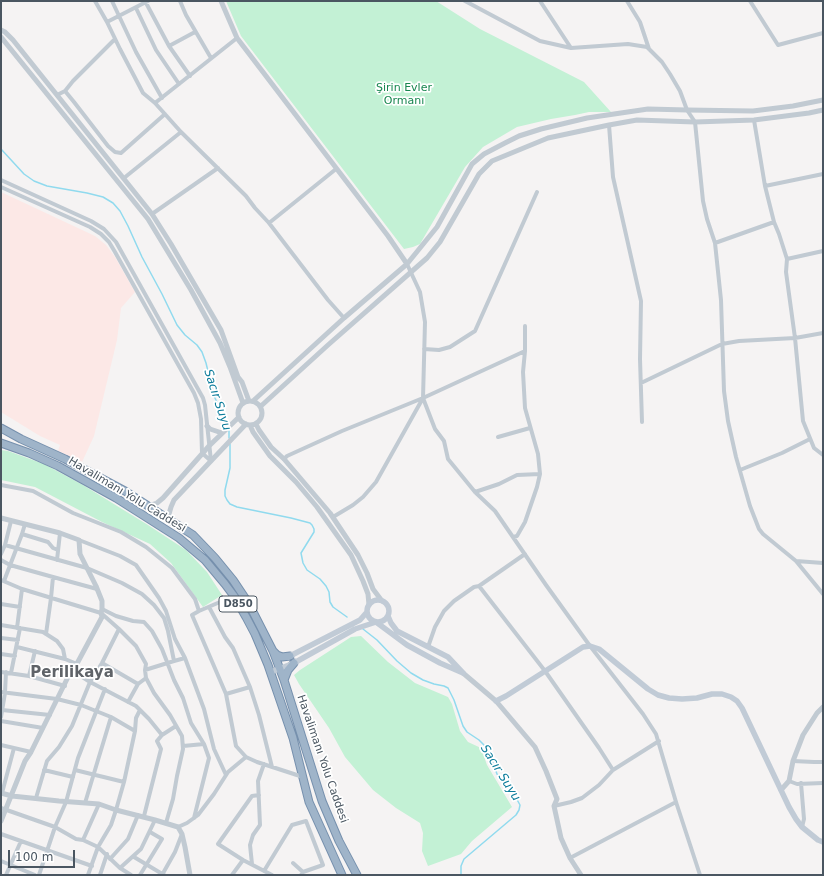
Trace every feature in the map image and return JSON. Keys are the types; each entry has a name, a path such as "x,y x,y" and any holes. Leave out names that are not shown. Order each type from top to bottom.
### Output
{"highway":[{"path":"1,428 20,439"},
{"name":"D850","path":"1,433 20,439"},
{"name":"Havalimanı Yolu Caddesi","path":"20,439 65,459 125,491 193,535 233,580 248,604 273,651 284,680 322,801 339,841 357,875"},
{"name":"Havalimanı Yolu Caddesi","path":"3,444 29,453 58,466 116,498 179,538 205,560 234,596 255,634 270,669 293,738 309,802 342,875"},
{"path":"273,651 277,655 292,659 284,680"}],"main road":[{"path":"292,659 360,620 367,612 369,605 375,601 382,601 388,606 388,616 397,631 448,657 463,673"},
{"path":"367,612 370,619 407,645 440,663 463,673"},
{"path":"270,669 355,629 383,621 388,616"},
{"path":"496,701 583,647 590,646 599,648 648,689 658,694 669,698 682,699 697,698 712,694 722,694 730,697 737,701 742,708 789,807 802,827 818,840 823,842"}],"street":[{"path":"95,1 143,93 155,103 181,132 246,196 269,223 328,300 344,318"},
{"path":"112,1 136,52 162,98"},
{"path":"107,22 136,8 146,1 169,46 190,76"},
{"path":"180,1 211,58"},
{"path":"221,1 237,38 388,236 407,264 420,292 425,322 423,398 435,429 444,441 448,459 475,492 495,511 590,646 643,714 656,734 700,875"},
{"path":"465,1 540,41 571,48 628,44 647,47 662,62 670,74 680,91 687,110 695,122 703,202 715,243 721,300 724,390 728,421 736,457 750,506 759,529 796,561 823,594"},
{"path":"540,1 571,48"},
{"path":"628,1 640,22 649,49"},
{"path":"750,1 778,45 823,33"},
{"path":"136,8 156,50 179,84"},
{"path":"1,30 13,40 152,214 220,330 238,377 251,401 258,403 261,406 261,418 256,424 248,425 236,435 174,500 169,514 171,521"},
{"path":"169,46 196,32"},
{"path":"1,37 148,219 191,290 220,343 243,403"},
{"path":"155,103 237,38"},
{"path":"57,95 65,91 115,39"},
{"path":"65,91 115,152 121,153 165,114"},
{"path":"369,605 368,594 350,555 316,507 296,482 270,456 248,425 243,423 239,416 239,409 243,403 251,401 407,264 437,227 472,164 489,151 519,136 586,118 648,109 753,111 793,106 823,100"},
{"path":"261,406 426,258 440,242 479,174 492,161 548,138 638,120 695,122 754,120 823,110"},
{"path":"754,120 765,186 774,222 787,260 786,272 795,338 803,421 814,448 823,455"},
{"path":"609,125 613,177 641,301 640,358 642,422"},
{"path":"124,178 181,132"},
{"path":"152,214 218,168"},
{"path":"269,223 336,169"},
{"path":"765,186 823,174"},
{"path":"1,180 85,218 104,229 116,242 203,398 211,462"},
{"path":"1,187 88,226 101,234 109,242 194,393 198,403 201,419 202,453 211,462"},
{"path":"424,349 439,350 450,347 475,331 538,192"},
{"path":"85,218 88,226"},
{"path":"715,243 774,222"},
{"path":"88,226 94,223"},
{"path":"787,260 823,251"},
{"path":"513,537 517,536 525,522 540,474 538,454 525,408 523,372 525,326"},
{"path":"641,383 722,344 738,341 795,338 823,333"},
{"path":"284,459 287,456 342,431 423,398 525,350"},
{"path":"333,517 363,497 376,482 423,398"},
{"path":"148,506 163,498 202,453 239,416"},
{"path":"256,424 271,447 284,459 333,517 358,555 368,573 373,589 382,601"},
{"path":"207,426 210,429 222,433"},
{"path":"498,437 530,428"},
{"path":"740,470 782,453 810,439"},
{"path":"475,492 499,484 517,475 540,474"},
{"path":"1,485 33,491 73,513 121,532 146,547 172,568 195,599 199,611"},
{"path":"1,518 60,533 120,556 136,566 159,598 166,611 175,639 204,709 214,749 226,775"},
{"path":"1,554 6,545 12,521"},
{"path":"25,524 2,581 51,598 102,611 133,621 144,622 155,634 192,723 204,744 209,758 194,819"},
{"path":"57,560 60,533"},
{"path":"22,534 48,542 50,546 58,550"},
{"path":"1,821 4,809 12,796 25,761 50,715 69,675 77,664 102,617 102,601 80,554 79,540"},
{"path":"6,545 87,568 122,583 142,594 153,604 164,618 174,661"},
{"path":"428,647 435,627 444,610 474,587 479,586 525,554"},
{"path":"1,560 53,577 97,589"},
{"path":"796,561 823,563"},
{"path":"46,634 53,577"},
{"path":"479,586 545,671 613,770"},
{"path":"1,717 3,692 8,673 15,656 18,640 22,589"},
{"path":"234,596 199,611 192,616 226,694 236,746 246,757 303,777"},
{"path":"153,604 159,598"},
{"path":"1,604 20,607"},
{"path":"209,607 224,637 234,648 250,687 259,715 272,767"},
{"path":"102,611 136,646 146,664 146,678 154,694 170,715 182,736 183,749 173,799 166,823"},
{"path":"1,625 43,632 57,641 63,649 65,659"},
{"path":"36,798 47,761 59,747 72,726 90,682 119,629"},
{"path":"1,638 18,640"},
{"path":"16,647 65,659 77,664"},
{"path":"29,676 35,651"},
{"path":"1,654 15,656"},
{"path":"145,670 184,658"},
{"path":"102,662 138,684"},
{"path":"73,671 90,682 136,706 162,735"},
{"path":"1,672 29,676 64,686"},
{"path":"463,673 496,701 535,747 557,799 554,806 561,838 570,858 581,875"},
{"path":"128,702 138,684 146,678"},
{"path":"226,694 250,687"},
{"path":"39,875 55,827 66,802 78,758 105,689"},
{"path":"3,692 57,699 81,705 111,717 135,731"},
{"path":"781,790 789,781 793,761 803,735 817,713 823,707"},
{"path":"2,710 50,715"},
{"path":"88,875 98,847 111,826 124,782 135,731 136,718 140,710"},
{"path":"85,803 111,717"},
{"path":"1,721 43,728"},
{"path":"110,859 128,839 141,816 161,749 157,741 162,735 176,726"},
{"path":"554,806 582,798 599,785 613,770 659,741"},
{"path":"183,746 204,744"},
{"path":"1,745 31,752"},
{"path":"14,748 1,793 12,796 99,804 178,827 188,823 198,815 228,772 246,757"},
{"path":"793,761 823,762"},
{"path":"252,864 250,845 253,835 260,825 258,781 264,764"},
{"path":"44,770 73,778"},
{"path":"75,770 124,782"},
{"path":"789,781 797,784 823,783"},
{"path":"801,783 804,819 802,827"},
{"path":"259,795 252,796 218,844 243,860 272,875"},
{"path":"570,858 676,802"},
{"path":"83,840 99,804"},
{"path":"4,809 55,827 76,839 83,840 98,847 120,868 131,875"},
{"path":"120,868 141,850 155,820"},
{"path":"264,871 292,825 306,821 323,865 302,874 293,863"},
{"path":"178,827 182,834 190,875"},
{"path":"140,875 162,839 150,832"},
{"path":"1,834 92,866"},
{"path":"134,856 163,875 175,852 182,834"},
{"path":"6,875 21,841"},
{"path":"100,875 107,854"},
{"path":"232,875 243,860"},
{"path":"1,861 35,875"}],"shaded area":[{"path":"1,192 95,236 106,245 115,257 135,292 121,308 117,340 94,436 82,462 58,451 60,445 40,436 1,412"}],"green space":[{"name":"Şirin Evler Ormanı","path":"226,1 436,1 480,29 584,82 611,112 589,112 517,127 483,147 465,167 420,244 404,249 241,36"},
{"path":"1,450 8,451 44,464 83,485 148,525 186,550 207,572 222,595 203,607 171,563 150,544 102,522 35,487 1,480"},
{"path":"361,636 388,662 415,683 448,697 452,704 460,731 468,742 481,748 487,765 512,807 472,841 461,854 428,866 422,851 423,833 420,823 396,808 373,790 345,757 329,728 294,675 351,637"}],"waterway":[{"name":"Sacır Suyu","path":"1,149 24,174 34,181 47,186 103,197 113,203 120,211 177,325 202,352 214,396 228,426"},
{"name":"Sacır Suyu","path":"229,430 229,438"},
{"name":"Sacır Suyu","path":"230,444 230,468 225,490 227,500 230,504 237,507 310,523 314,529 314,532 301,553 303,563 307,570 320,579 326,586 329,592 330,602 333,607 347,617"},
{"name":"Sacır Suyu","path":"363,629 377,640 411,673 423,680 448,688 463,726 467,732 484,745 489,752 497,774 515,796 520,805 516,815 464,859 461,866 461,875"}],"district":[{"name":"Perilikaya","path":"72,673"}]}
